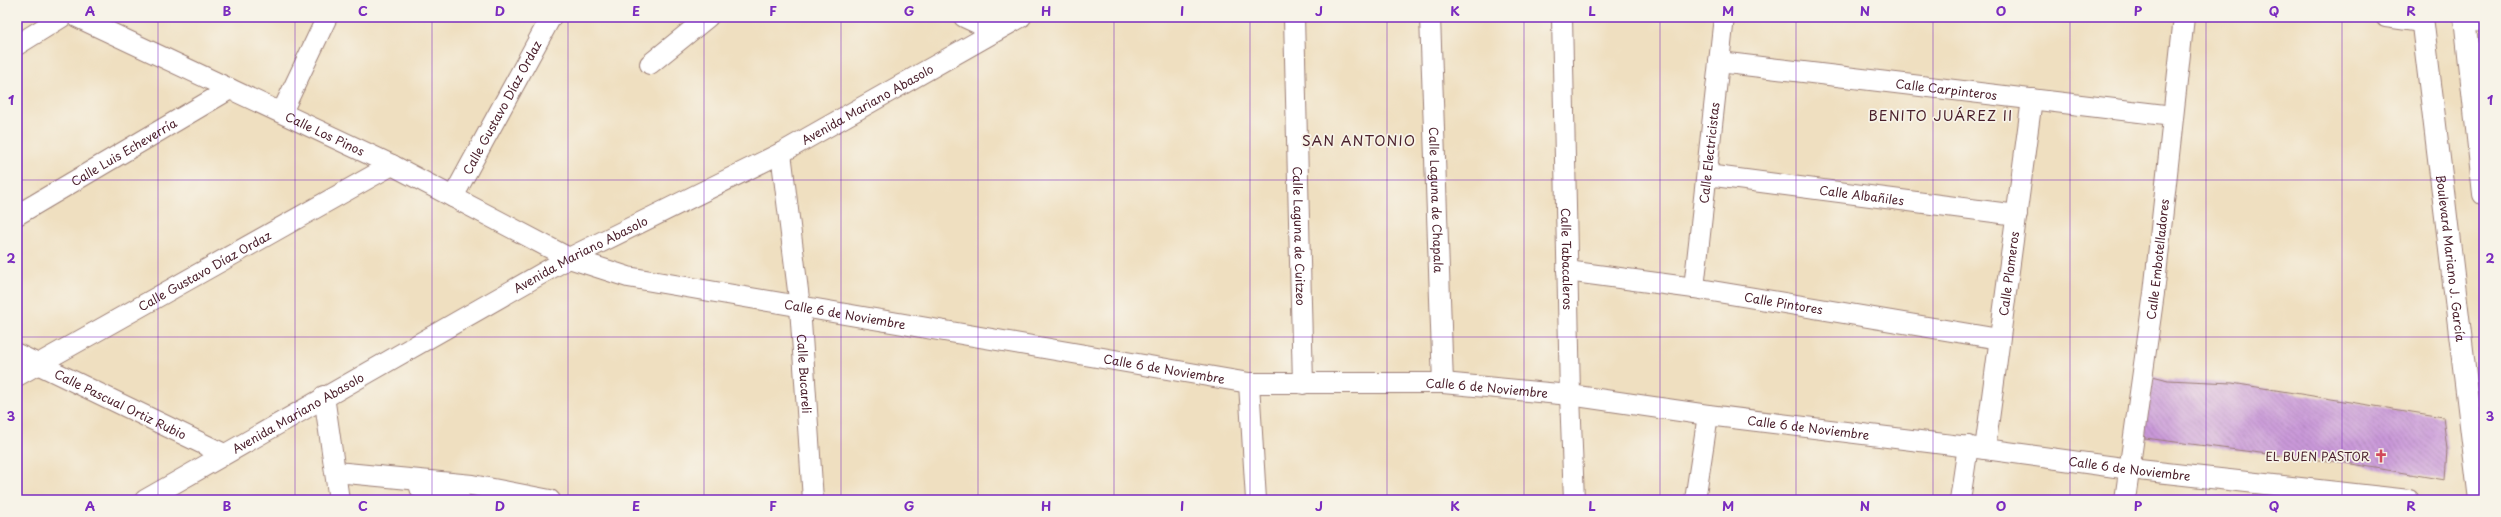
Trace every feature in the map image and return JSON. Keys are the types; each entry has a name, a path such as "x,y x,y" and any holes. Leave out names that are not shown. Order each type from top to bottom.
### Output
{"main road":[{"path":"2471,19 2484,194"},
{"name":"Boulevard Mariano J. García","path":"2422,20 2480,500"}],"street":[{"path":"17,45 62,17"},
{"path":"282,112 327,17"},
{"name":"Calle Gustavo Díaz Ordaz","path":"453,197 551,17"},
{"path":"650,64 708,17"},
{"path":"964,17 994,31"},
{"name":"Avenida Mariano Abasolo","path":"151,498 324,396 569,258 780,153 1021,17"},
{"name":"Calle Laguna de Cuitzeo","path":"1294,17 1303,384"},
{"name":"Calle Laguna de Chapala","path":"1430,17 1443,383"},
{"name":"Calle Tabacaleros","path":"1562,17 1570,395 1574,500"},
{"name":"Calle Electricistas","path":"1694,288 1708,175 1724,17"},
{"name":"Calle Embotelladores","path":"2125,500 2154,293 2184,17"},
{"path":"2386,17 2422,20"},
{"name":"Calle Los Pinos","path":"84,19 392,165 569,258"},
{"name":"Calle Carpinteros","path":"1719,62 2174,116"},
{"name":"Calle Luis Echeverría","path":"17,215 230,89"},
{"name":"Calle Plomeros","path":"1960,500 1976,448 1999,339 2032,99"},
{"name":"Calle Bucareli","path":"780,153 800,307 813,500"},
{"name":"Calle Gustavo Díaz Ordaz","path":"17,376 392,165"},
{"name":"Calle Albañiles","path":"1708,175 2017,215"},
{"name":"Calle 6 de Noviembre","path":"569,258 628,277 1249,383 1443,383 1570,395 1708,415 1976,448 2130,469 2409,500"},
{"name":"Calle Pintores","path":"1567,271 1694,288 1999,339"},
{"name":"Calle Pascual Ortiz Rubio","path":"17,354 224,454"},
{"path":"1249,383 1256,500"},
{"path":"324,396 339,500"},
{"path":"1696,500 1708,415"},
{"path":"336,472 394,479 460,500"},
{"path":"422,489 472,485 550,500"}],"building":[{"name":"EL BUEN PASTOR","path":"2149,375 2168,380 2232,383 2443,417 2447,449 2445,480 2341,462 2306,459 2145,438 2139,434"}],"place":[{"name":"EL BUEN PASTOR","path":"2381,456"}],"district":[{"name":"BENITO JUÁREZ II","path":"1941,115"},
{"name":"SAN ANTONIO","path":"1359,140"}]}
